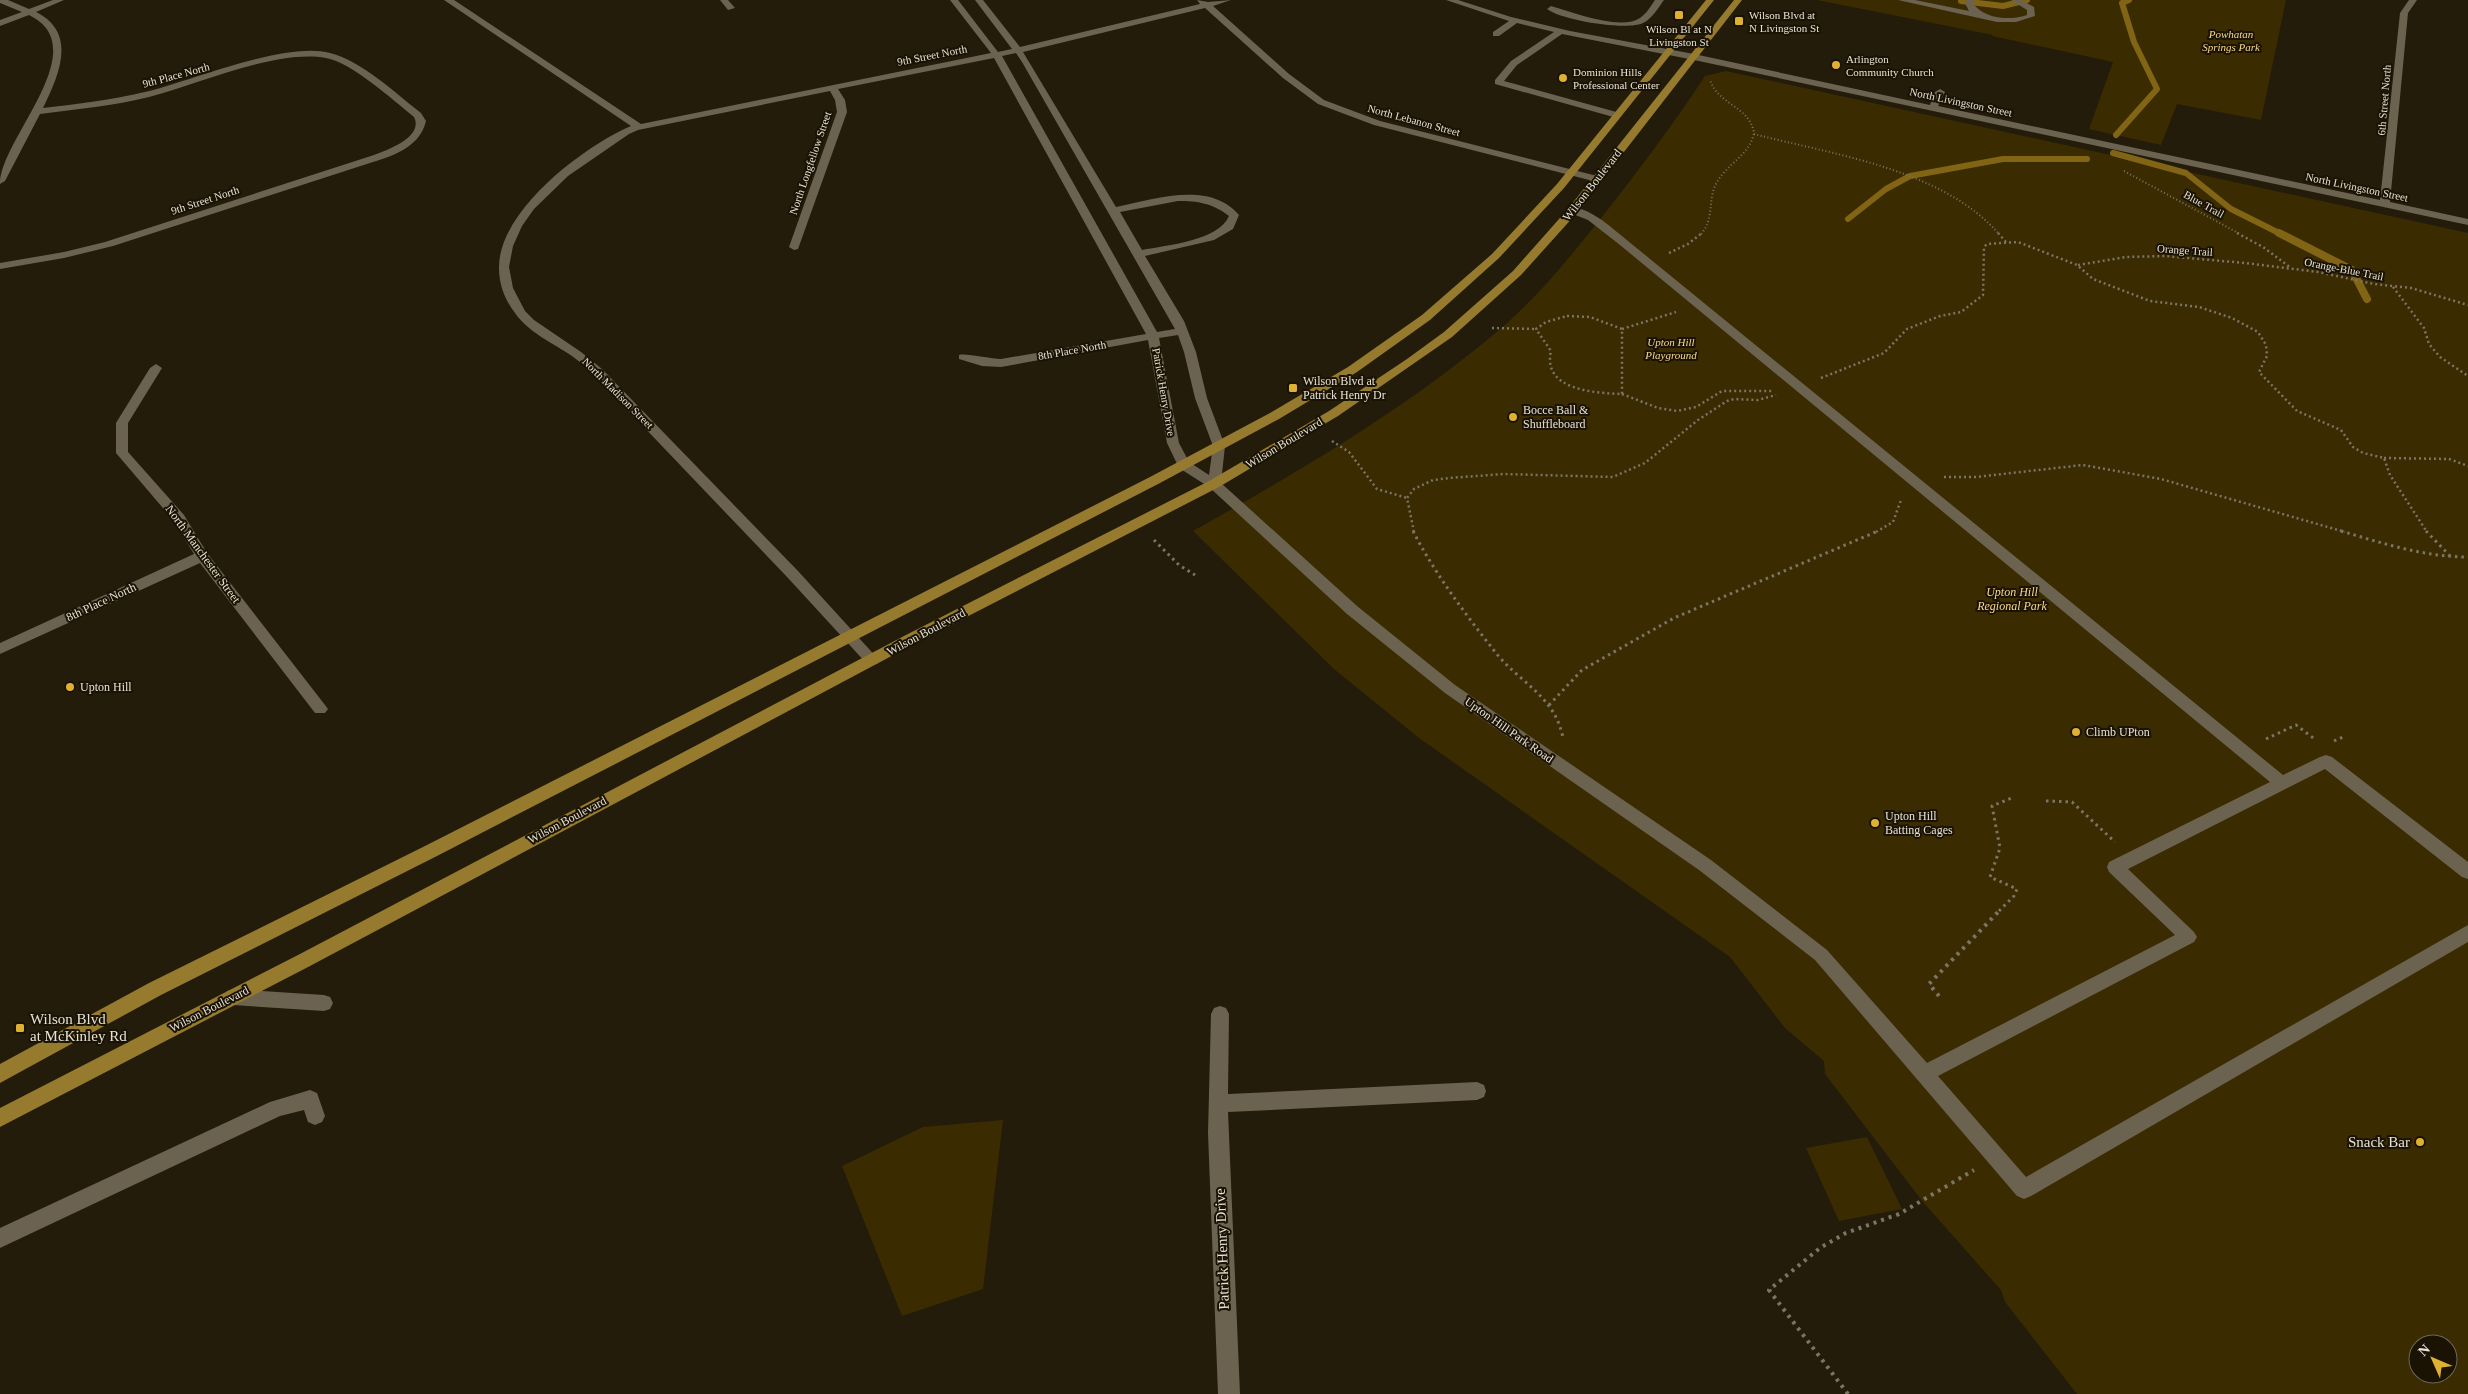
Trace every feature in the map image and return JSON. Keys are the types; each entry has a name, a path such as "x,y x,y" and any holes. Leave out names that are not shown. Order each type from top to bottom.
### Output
{"main road":[{"name":"Wilson Boulevard","path":"0,1074 155,989 431,851 1184,465 1383,352 1461,289 1501,251 1570,172 1710,0"},
{"name":"Wilson Boulevard","path":"0,1118 872,660 1214,484 1303,432 1410,364 1450,333 1517,273 1572,210 1738,0"}],"street":[{"path":"0,181 54,74 57,40 50,25 28,12 1,0"},
{"path":"0,23 60,0"},
{"path":"448,0 639,127"},
{"path":"724,0 731,8"},
{"name":"Patrick Henry Drive","path":"954,0 998,55 1153,336 1173,443 1184,465"},
{"path":"979,0 1019,50 1115,210 1182,331 1201,398 1219,446 1214,484 1184,465"},
{"name":"9th Street North","path":"639,127 998,55 1203,2 1227,0"},
{"name":"North Livingston Street","path":"1450,0 1474,9 1516,20 1588,36 2468,222"},
{"path":"1537,24 1551,9 1550,4 1555,0"},
{"path":"1551,9 1618,24 1641,21 1660,0"},
{"path":"1902,0 2010,21 2031,16 2033,13 2031,9 2015,0"},
{"path":"1972,0 1969,3 1970,7 1982,15"},
{"name":"6th Street North","path":"2385,205 2404,13 2414,0"},
{"name":"North Lebanon Street","path":"1203,2 1286,76 1321,102 1377,123 1597,179"},
{"path":"1496,34 1516,20"},
{"path":"1588,36 1602,21"},
{"path":"1562,30 1546,44 1514,63 1498,82 1617,115"},
{"name":"9th Place North","path":"36,112 145,95 278,56 321,54 346,61 417,115 421,119 421,125 411,139"},
{"name":"North Longfellow Street","path":"794,246 842,112 840,100 833,88"},
{"path":"1933,108 1940,92"},
{"name":"North Madison Street","path":"639,127 619,136 570,169 546,190 526,213 516,230 504,263 504,278 511,300 516,310 529,323 589,364 669,444 872,660"},
{"name":"9th Street North","path":"0,266 64,255 127,238 380,156 398,148 411,139"},
{"path":"1115,210 1176,199 1207,198 1226,206 1234,215 1229,227 1210,238 1140,254"},
{"path":"1572,210 1592,218 1700,305 2283,784"},
{"name":"8th Place North","path":"963,357 982,362 1001,363 1182,331"},
{"name":"North Manchester Street","path":"156,368 122,423 122,453 179,518 202,556 320,708"},
{"name":"Upton Hill Park Road","path":"1214,484 1352,610 1450,689 1705,865 1821,954 2024,1189 2468,932"},
{"name":"8th Place North","path":"0,649 202,556"},
{"path":"1924,1074 2188,937 2115,867 2326,761 2468,872"},
{"path":"233,997 324,1003"},
{"name":"Patrick Henry Drive","path":"1220,1014 1218,1103 1229,1394"},
{"path":"1218,1103 1477,1091"},
{"path":"0,1238 277,1108 310,1099 315,1116"}],"path":[{"path":"1646,262 1698,238 1706,229 1715,184 1724,172 1751,146 1754,134 1752,124 1740,107 1714,92 1711,88 1711,76"},
{"path":"1754,134 1893,170 1937,186 1969,207 1992,226 2007,242"},
{"name":"Blue Trail","path":"2123,170 2263,247 2292,268"},
{"name":"Orange Trail","path":"2077,265 2126,257 2165,256 2292,268"},
{"name":"Orange-Blue Trail","path":"2292,268 2393,286"},
{"path":"2393,286 2428,292 2468,305"},
{"path":"2393,286 2424,328 2428,344 2440,357 2468,376"},
{"path":"1492,328 1536,329 1565,316 1579,315 1602,318 1622,329 1700,305"},
{"path":"1536,329 1551,351 1547,358 1548,365 1557,378 1574,388 1622,394 1657,408 1680,410 1696,408 1714,394 1722,392 1767,393 1796,384"},
{"path":"1622,329 1622,394"},
{"path":"1332,441 1349,452 1377,489 1407,498"},
{"path":"2384,458 2449,459 2468,466"},
{"path":"1155,541 1179,565 1194,575"},
{"path":"2242,749 2296,725 2322,746"},
{"path":"2329,743 2343,737"},
{"path":"1939,996 1929,984 2014,896 2017,889 1990,877 2000,848 1992,806 2014,797"},
{"path":"2046,801 2072,802 2093,821"},
{"path":"1848,1394 1769,1290 1791,1270 1837,1238 1900,1214 1996,1157"}],"green space":[{"name":"Powhatan Springs Park","path":"1817,0 2286,0 2261,120 2177,104 2161,145 2089,129 2113,62 1993,35"},
{"name":"Upton Hill Regional Park","path":"1726,71 2468,233 2468,1394 2077,1394 2005,1302 2001,1290 1923,1202 1825,1074 1824,1061 1785,1028 1730,957 1419,738 1334,669 1193,531 1312,462 1388,413 1463,359 1513,318 1551,278 1598,222 1680,113 1705,76"},
{"path":"1003,1120 983,1289 902,1316 842,1166 923,1127"},
{"path":"1867,1137 1902,1209 1839,1221 1806,1148"}],"waterway":[{"path":"1961,1 2003,6 2027,0"},
{"path":"2116,135 2157,89 2134,42 2122,3 2129,0"},
{"path":"2113,153 2186,173 2231,209 2279,233"},
{"path":"1848,219 1886,189 1910,176 2003,159 2087,159"},
{"path":"2279,233 2352,270 2367,299"}],"place":[{"name":"Wilson Bl at N Livingston St","path":"1679,15"},
{"name":"Wilson Blvd at N Livingston St","path":"1739,21"},
{"name":"Arlington Community Church","path":"1836,65"},
{"name":"Dominion Hills Professional Center","path":"1563,78"},
{"name":"Wilson Blvd at Patrick Henry Dr","path":"1293,388"},
{"name":"Bocce Ball & Shuffleboard","path":"1513,417"},
{"name":"Upton Hill","path":"70,687"},
{"name":"Climb UPton","path":"2076,732"},
{"name":"Upton Hill Batting Cages","path":"1875,823"},
{"name":"Wilson Blvd at McKinley Rd","path":"20,1028"},
{"name":"Snack Bar","path":"2420,1142"}],"park label":[{"name":"Upton Hill Playground","path":"1671,348"}]}
